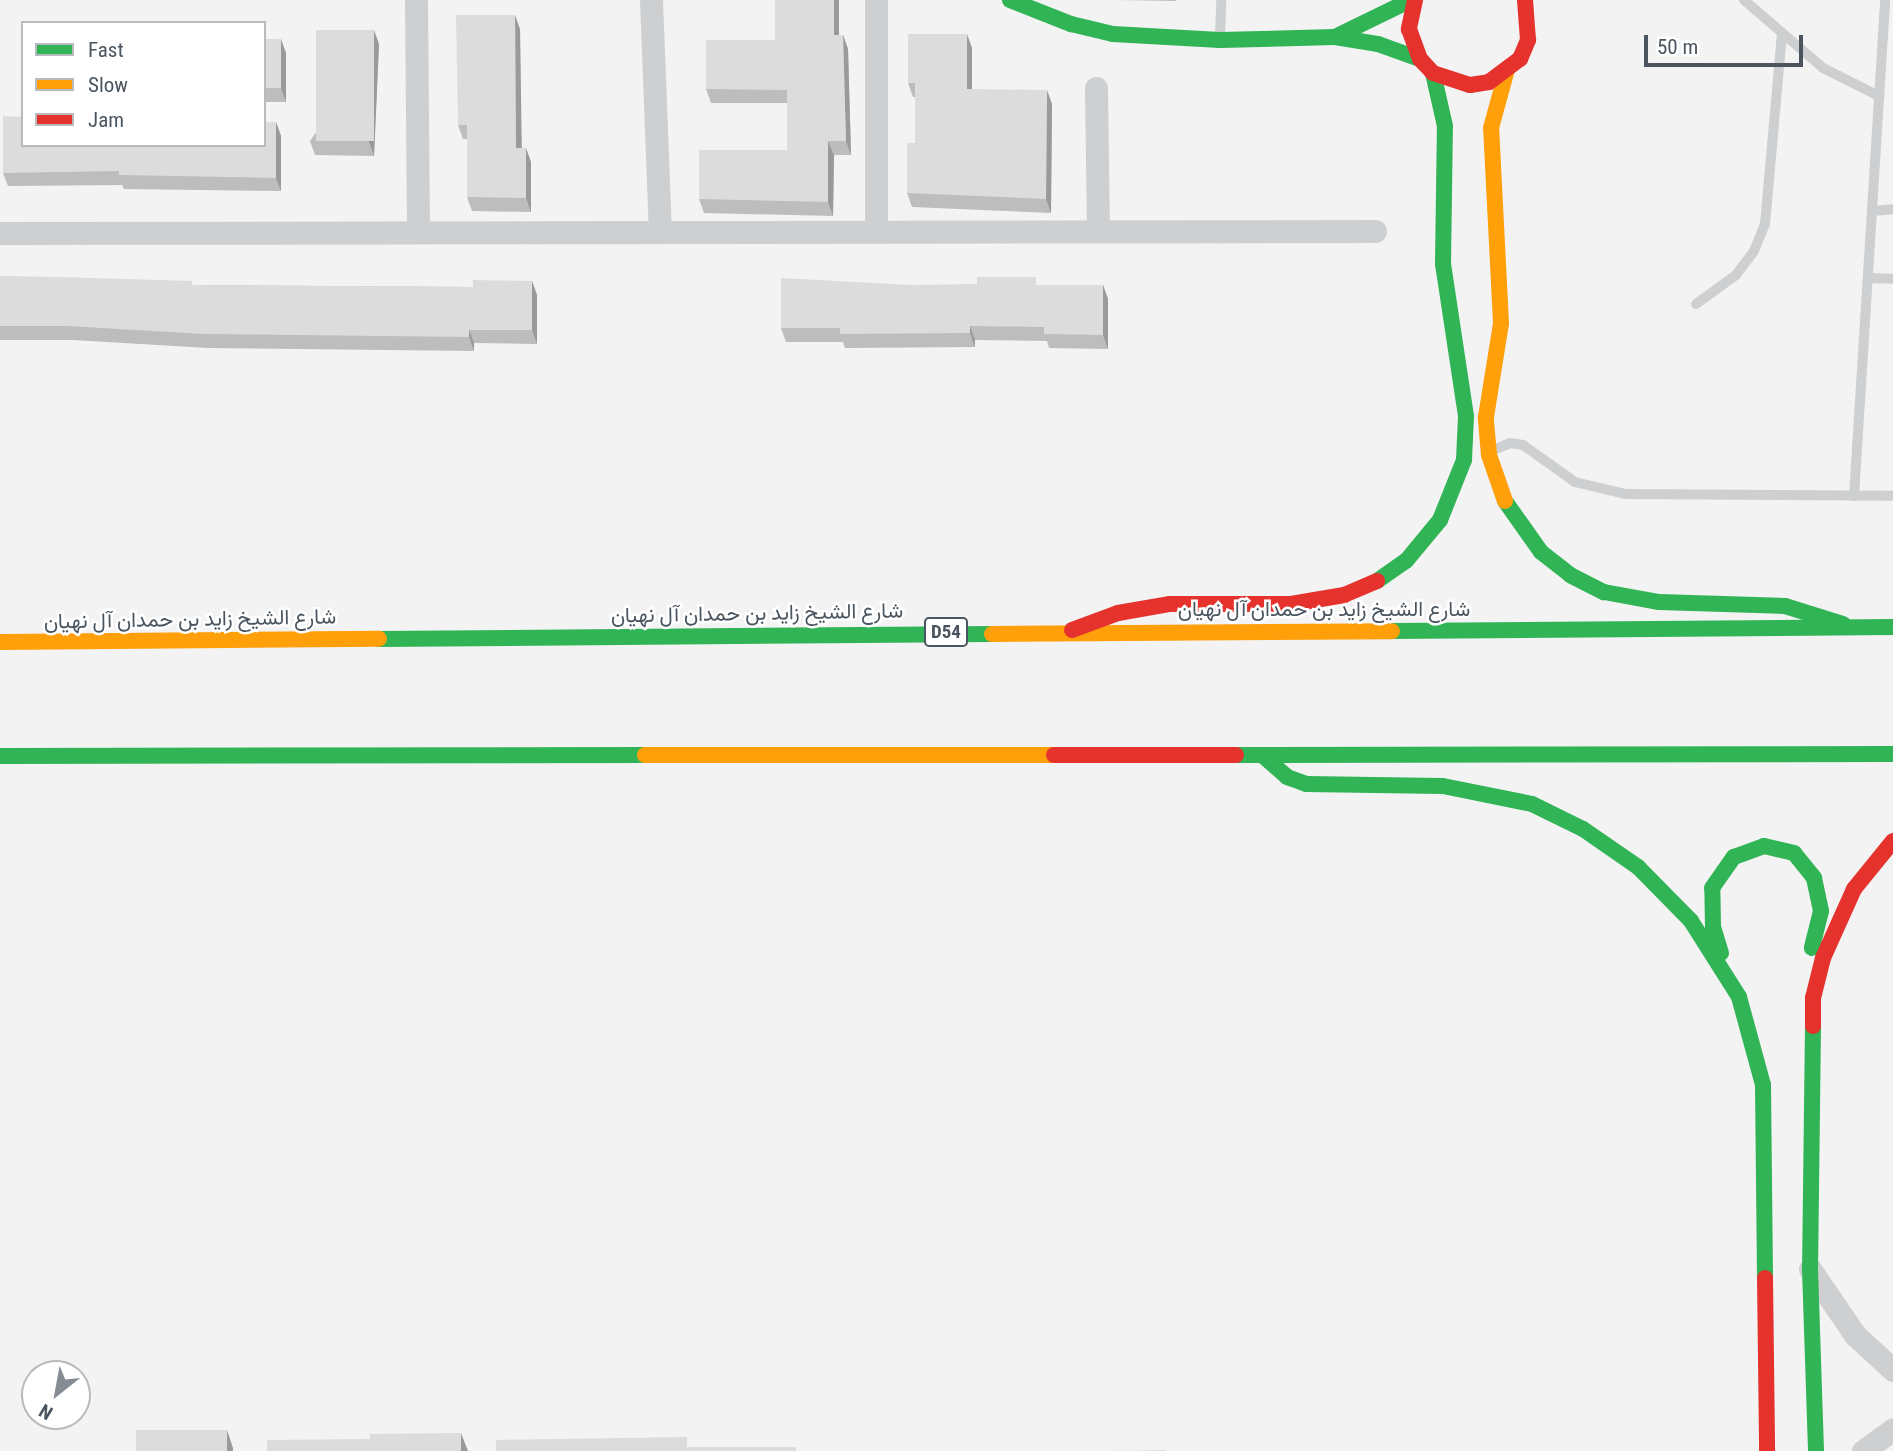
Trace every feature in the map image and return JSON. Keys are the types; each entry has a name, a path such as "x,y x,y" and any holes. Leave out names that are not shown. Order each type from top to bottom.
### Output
{"street":[{"path":"416,0 418,231"},
{"path":"651,0 660,230"},
{"path":"876,0 876,229"},
{"path":"1010,0 1071,24 1113,34 1220,40 1335,37 1378,44 1420,59"},
{"path":"1335,37 1413,0"},
{"path":"1069,631 1118,613 1170,604 1327,600 1377,581 1419,548 1451,501 1466,438 1443,264 1445,126 1433,74 1420,59 1409,29 1413,0"},
{"path":"1433,74 1470,86 1506,73 1520,58 1528,40 1525,0"},
{"path":"1506,73 1479,178 1501,323 1486,417 1489,455 1499,491 1522,531 1555,565 1587,584 1641,600 1785,606 1851,628"},
{"path":"1096,88 1098,229"},
{"path":"1445,179 1479,178"},
{"path":"0,233 876,229 1375,231"},
{"name":"شارع الشيخ زايد بن حمدان آل نهيان","path":"0,642 1069,631 1893,627"},
{"path":"0,755 1893,754"},
{"path":"1262,755 1287,777 1307,784 1454,787 1505,795 1559,816 1638,867 1691,921 1727,974"},
{"path":"1813,998 1823,958 1854,889 1893,841"},
{"path":"1767,1451 1767,1120 1749,1024 1727,974 1713,928 1712,888 1734,857 1748,849 1780,847 1806,864 1819,894 1820,920 1809,962 1813,998 1810,1269 1816,1451"},
{"path":"1810,1269 1855,1335 1893,1370"},
{"path":"1863,1451 1893,1429"}],"lane":[{"path":"1220,40 1221,0"},
{"path":"1744,0 1823,68 1879,96"},
{"path":"1854,496 1885,0"},
{"path":"1696,304 1736,275 1754,251 1765,224 1782,34"},
{"path":"1872,211 1893,209"},
{"path":"1868,278 1893,279"},
{"path":"1489,455 1504,444 1523,445 1560,473 1608,492 1893,496"}],"building":[{"path":"775,0 834,0 834,35 843,35 846,141 828,141 828,202 699,199 699,150 787,150 787,90 706,89 706,40 775,40"},
{"path":"456,15 515,15 516,148 526,148 526,198 467,197 467,125 458,125"},
{"path":"316,30 374,30 374,141 316,141"},
{"path":"908,34 967,34 967,89 1047,90 1046,199 907,193 907,143 915,143 915,83 908,83"},
{"path":"266,39 281,39 281,88 266,88"},
{"path":"3,116 21,117 21,147 266,147 266,122 276,122 276,178 119,175 119,171 3,173"},
{"path":"0,276 192,281 192,285 473,287 473,280 532,281 532,330 469,330 469,337 203,334 68,326 0,326"},
{"path":"977,277 1036,277 1036,285 1103,285 1103,335 1044,334 1044,327 970,326 970,333 840,334 840,328 781,328 781,278 911,285 977,284"},
{"path":"136,1430 227,1430 227,1451 136,1451"},
{"path":"461,1433 461,1451 267,1451 267,1440 370,1439 370,1434"},
{"path":"687,1437 687,1447 796,1447 796,1451 496,1451 496,1440"}],"traffic: fast":[{"path":"1010,0 1071,24 1113,34 1220,40 1335,37 1378,44 1420,59"},
{"path":"1335,37 1411,0"},
{"path":"1377,581 1406,561 1440,520 1464,460 1466,416 1443,264 1445,126 1433,73"},
{"path":"1505,501 1541,552 1570,575 1604,592 1659,602 1785,606 1843,624"},
{"path":"1392,631 1893,627"},
{"path":"379,639 992,634"},
{"path":"1236,755 1893,754"},
{"path":"0,756 645,755"},
{"path":"1262,755 1287,777 1306,784 1443,786 1532,804 1583,829 1638,867 1691,921 1739,997 1763,1085 1765,1278"},
{"path":"1721,953 1713,927 1712,888 1734,857 1764,846 1794,853 1814,878 1821,911 1812,948"},
{"path":"1813,1026 1810,1269 1816,1451"}],"traffic: slow":[{"path":"1505,501 1489,455 1486,417 1501,323 1491,128 1506,73"},
{"path":"992,634 1392,631"},
{"path":"0,642 379,639"},
{"path":"645,755 1054,755"}],"traffic: jam":[{"path":"1415,0 1409,29 1420,59 1433,73 1470,85 1489,82 1520,59 1528,40 1525,0"},
{"path":"1072,630 1118,613 1170,604 1291,604 1344,595 1377,581"},
{"path":"1054,755 1236,755"},
{"path":"1813,1026 1813,998 1823,958 1854,889 1893,841"},
{"path":"1765,1278 1767,1451"}]}
